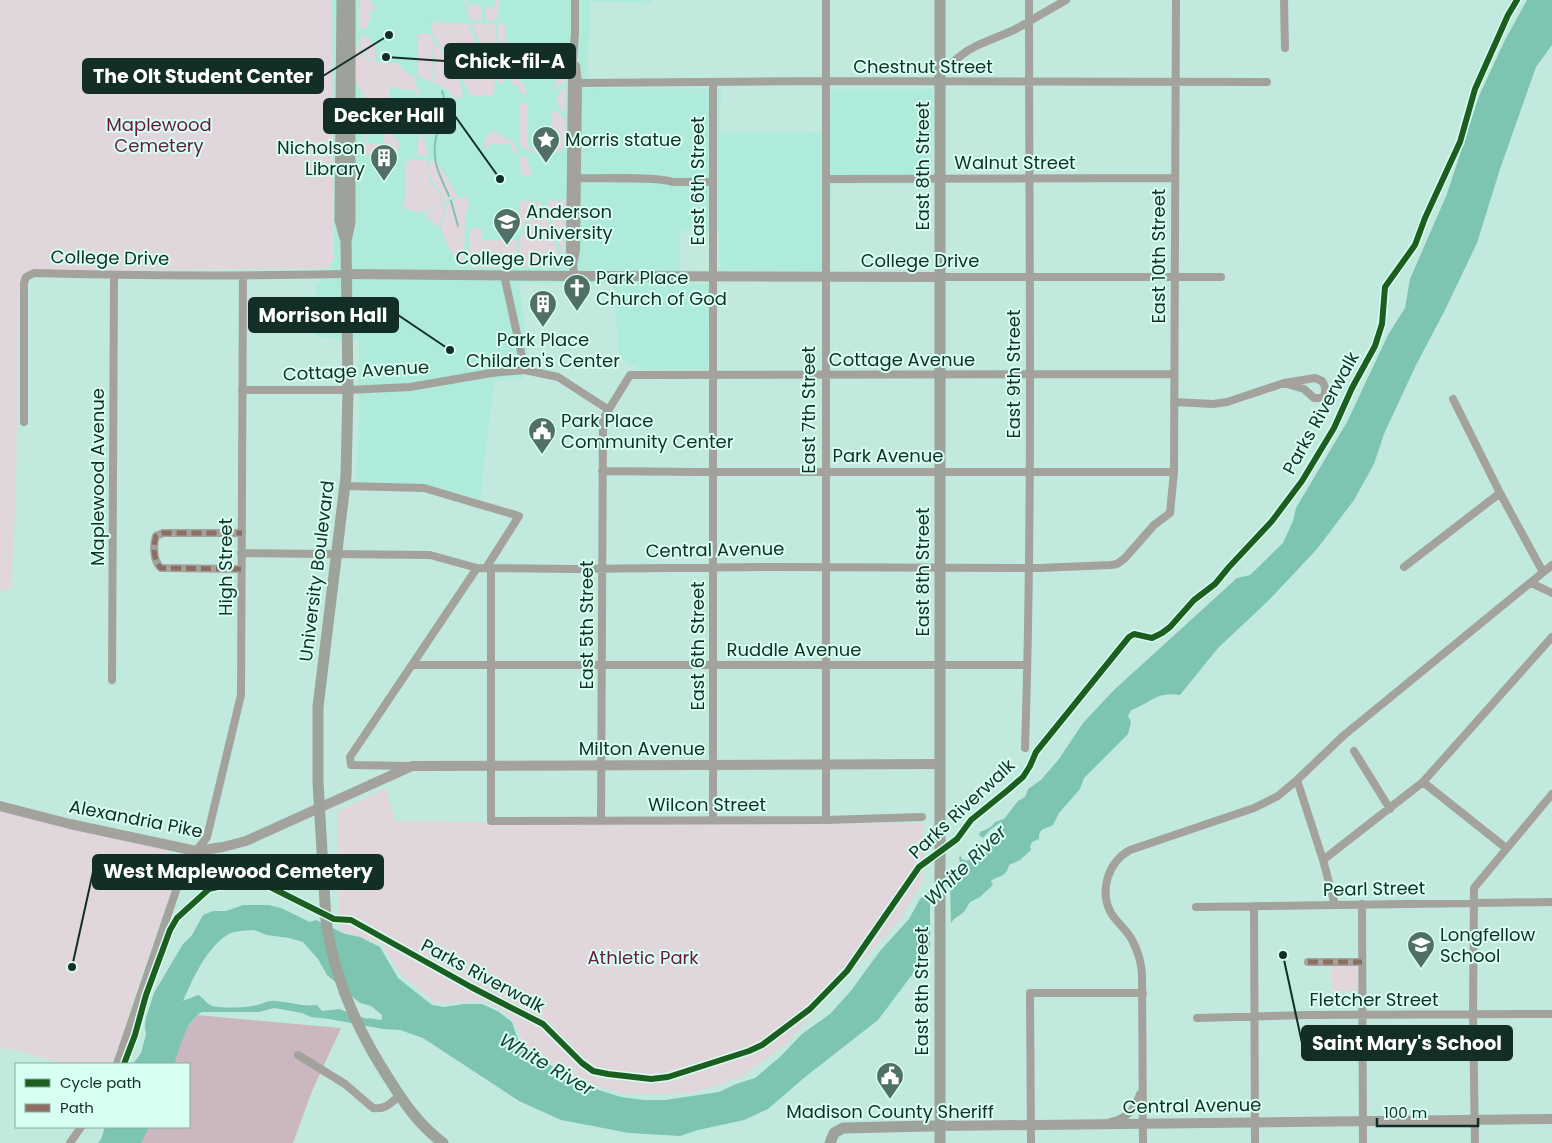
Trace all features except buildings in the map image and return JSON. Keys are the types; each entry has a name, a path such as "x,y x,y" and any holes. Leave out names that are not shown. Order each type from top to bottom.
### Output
{"main road":[{"name":"University Boulevard","path":"342,0 345,196"},
{"name":"University Boulevard","path":"350,0 345,196 340,220 346,240 348,390 345,486 318,707 319,808 325,905 329,942 340,984 357,1024 375,1058 414,1116 443,1143"},
{"name":"East 8th Street","path":"940,0 940,1143"},
{"name":"Central Avenue","path":"832,1138 843,1128 940,1122"}],"street":[{"path":"574,276 570,251 574,178 572,75 575,0"},
{"name":"East 7th Street","path":"826,0 826,820"},
{"name":"East 9th Street","path":"1025,748 1031,423 1029,374 1030,178 1028,0"},
{"path":"941,77 967,51 1014,30 1066,0"},
{"name":"East 10th Street","path":"1170,513 1174,472 1174,81 1176,0"},
{"path":"1284,0 1284,48"},
{"name":"Chestnut Street","path":"579,83 826,82 941,77 1029,82 1267,82"},
{"name":"East 6th Street","path":"713,82 713,820"},
{"path":"574,178 713,182"},
{"name":"Walnut Street","path":"826,178 1174,178"},
{"name":"College Drive","path":"24,422 24,283 26,277 34,273 114,276 346,274 713,277 1221,277"},
{"name":"Maplewood Avenue","path":"112,680 114,276"},
{"name":"High Street","path":"117,1063 184,866 207,837 240,695 243,276"},
{"path":"504,276 524,370"},
{"name":"Cottage Avenue","path":"242,390 348,390 410,387 524,370 558,378 609,410"},
{"name":"Cottage Avenue","path":"630,375 1174,374"},
{"name":"East 5th Street","path":"601,820 603,419 630,375"},
{"path":"1174,402 1213,404 1226,402 1284,383 1315,378 1322,381 1325,386 1325,394 1322,398 1314,398 1304,389 1284,383"},
{"path":"1453,399 1500,493 1543,572"},
{"name":"Park Avenue","path":"602,471 1174,472"},
{"path":"345,486 424,488 519,516 485,568 412,665"},
{"path":"1404,568 1500,493"},
{"name":"Central Avenue","path":"242,553 430,555 485,568 1028,568 1103,565 1117,564 1125,558 1154,525 1170,513"},
{"path":"241,569 158,567 155,559 155,540 156,536 164,533 242,534"},
{"path":"1143,1143 1142,973 1133,941 1111,914 1106,898 1108,874 1115,862 1130,850 1254,808 1278,796 1343,736 1552,565"},
{"path":"485,568 491,665 491,766"},
{"path":"1531,583 1552,593"},
{"path":"1323,860 1423,782 1552,637"},
{"name":"Ruddle Avenue","path":"412,665 1026,665"},
{"name":"Milton Avenue","path":"412,665 350,757 352,765 940,764"},
{"path":"1354,751 1390,809"},
{"name":"Alexandria Pike","path":"0,806 70,824 196,850 224,847 246,841 412,766"},
{"name":"Wilcon Street","path":"491,766 491,821 826,820 922,817"},
{"path":"1297,780 1323,860 1335,905"},
{"path":"1423,782 1506,848"},
{"path":"1475,1143 1474,888 1552,794"},
{"name":"Pearl Street","path":"1196,907 1552,902"},
{"path":"1362,904 1363,1143"},
{"path":"1254,906 1255,1143"},
{"path":"1308,962 1362,962"},
{"path":"1031,1143 1030,993 1143,993"},
{"name":"Fletcher Street","path":"1197,1018 1552,1014"},
{"path":"298,1055 345,1084 373,1108 380,1109 387,1106 400,1096"},
{"path":"1098,1125 1123,1118 1133,1110 1140,1096 1143,1077"},
{"name":"Central Avenue","path":"940,1122 1098,1125 1552,1119"},
{"path":"70,1143 80,1128"}],"shaded area":[{"name":"Anderson University","path":"332,0 652,0 652,3 590,2 587,88 721,89 720,133 830,132 831,89 933,89 932,185 831,184 830,271 720,271 719,230 680,231 680,284 709,284 708,369 641,369 619,358 614,283 519,283 528,353 523,379 494,381 480,499 424,484 359,483 356,477 359,430 359,340 316,337 316,287 334,260"},
{"path":"196,1015 341,1028 312,1091 293,1143 115,1143 124,1128 190,1128 190,1063 166,1063"}],"green space":[{"name":"Maplewood Cemetery","path":"0,0 332,0 334,260 327,268 34,271 26,272 21,276 19,282 16,489 11,590 0,590"},
{"path":"360,0 370,0 376,10 370,11 370,22 367,22 367,28 359,28"},
{"path":"465,0 468,0 468,5 482,5 482,20 470,20"},
{"path":"496,0 500,0 496,21 486,20 486,7 496,7"},
{"path":"432,22 468,23 479,51 495,82 494,95 471,96 456,67 431,32"},
{"path":"471,23 496,24 495,71 492,70"},
{"path":"498,24 505,24 505,53 498,53"},
{"path":"427,33 433,39 432,60 435,84 418,76 418,34"},
{"path":"360,37 370,37 370,42 375,43 375,59 365,54"},
{"path":"434,41 458,75 461,83 462,98 455,98 444,87 436,84"},
{"path":"358,43 360,50 366,57 375,60 375,62 398,63 416,79 420,100 417,97 416,90 402,90 401,88 390,88 390,101 365,98 356,82 356,47"},
{"path":"498,55 550,55 552,63 519,63 518,66 515,66 515,79 520,81 526,89 527,94 522,94 519,87 511,83 511,79 504,79 504,83 498,81"},
{"path":"556,55 567,55 566,81 556,89 552,89 556,87"},
{"path":"566,86 565,113 559,107 557,100 560,92"},
{"path":"527,102 527,147 537,148 537,152 523,148 519,141 519,107 522,103"},
{"path":"552,111 556,111 565,119 565,145 561,152 541,152 541,148 552,147"},
{"path":"365,117 390,117 390,134 399,141 398,155 365,155","holes":["383,128 383,144 368,144 368,129"]},
{"path":"421,130 428,152 427,157 418,155 418,142"},
{"path":"491,131 515,143 518,154 516,154 516,151 513,151 510,144 489,144 489,148 484,148 485,139"},
{"path":"526,156 532,175 521,175 520,157"},
{"path":"411,159 427,161 429,181 442,196 444,202 428,210 418,212 412,211 401,204 401,202 406,202 406,162"},
{"path":"429,161 437,161 458,196 445,201 431,178"},
{"path":"465,196 468,200 469,208 465,212 463,268 448,247 443,234 442,223 446,203"},
{"path":"565,200 564,260 547,206 548,201"},
{"path":"520,201 537,201 521,231 520,229"},
{"path":"539,201 541,201 562,265 559,267 520,267 520,239"},
{"path":"444,203 440,223 440,230 423,214"},
{"path":"472,228 481,228 482,240 517,240 516,267 472,268 470,265 470,230"},
{"name":"Athletic Park","path":"386,788 395,821 923,824 924,879 900,920 787,1043 741,1077 694,1093 624,1094 571,1078 525,1045 511,1017 484,1001 435,1003 401,974 382,945 339,930 337,812"},
{"path":"0,810 165,849 173,856 176,862 175,880 132,1003 120,1046 112,1063 59,1063 21,1051 0,1048"},
{"path":"1357,964 1357,991 1332,991 1332,965"}],"water":[{"name":"White River","path":"1527,0 1552,0 1552,45 1536,67 1500,169 1477,243 1415,367 1384,434 1374,464 1354,500 1317,549 1268,601 1218,648 1180,695 1159,696 1131,710 1128,716 1131,722 1128,734 1084,778 1080,789 1059,813 1053,825 1043,829 1039,839 1032,842 1031,850 1020,860 1009,865 1005,874 992,880 993,885 980,897 970,902 964,912 954,919 878,1020 805,1077 768,1109 744,1120 680,1136 629,1133 561,1120 519,1101 423,1038 400,1030 311,1017 302,1013 274,1008 259,1012 202,1012 196,1016 188,1028 174,1063 134,1063 141,1053 146,1034 146,1018 154,993 183,944 192,935 203,915 213,911 226,911 243,905 269,905 281,908 310,922 316,920 345,934 360,937 380,947 398,978 432,1005 444,1007 482,1004 499,1012 512,1022 517,1037 524,1048 567,1077 583,1085 621,1097 665,1100 719,1092 755,1078 780,1057 802,1034 830,1014 850,992 880,951 909,919 920,899 952,872 956,871 960,864 959,857 961,856 962,860 966,861 975,856 998,833 1002,828 1001,822 983,838 979,835 981,831 992,826 995,822 1004,819 1018,801 1025,797 1028,789 1041,780 1059,759 1083,723 1114,690 1237,578 1250,575 1283,543 1293,521 1296,508 1347,422 1388,335 1405,308 1410,279 1447,194 1479,96 1505,40","holes":["254,930 267,935 303,942 318,959 327,975 360,1003 371,1006 382,1015 382,1019 367,1019 339,1009 322,1011 317,1005 275,1001 233,1008 210,1005 198,995 183,1001 206,956 219,941 230,933"]},
{"path":"105,1128 148,1128 141,1143 98,1143"}],"pier":[{"path":"950,870 951,928 930,956 930,887"}],"waterway":[{"path":"442,91 444,104 436,138 435,159 449,196"},
{"path":"451,201 458,226"}],"marked path":[{"path":"241,569 161,568 156,561 154,544 156,536 163,533 242,533"},
{"path":"1308,962 1362,962"}],"cycle path":[{"name":"Parks Riverwalk","path":"124,1063 135,1035 146,995 170,930 177,918 209,889 248,880 264,884 334,919 351,920 471,987 543,1024 582,1063 593,1071 651,1079 668,1077 762,1045 810,1009 847,971 919,867 957,839 971,820 1023,777 1036,752 1129,637 1134,634 1152,638 1170,627 1194,600 1215,584 1272,521 1302,481 1334,428 1352,388 1375,346 1382,324 1385,287 1415,245 1425,218 1460,142 1475,89 1508,15 1517,0"}],"place":[{"name":"The Olt Student Center","path":"389,35"},
{"name":"Chick-fil-A","path":"386,57"},
{"name":"Morris statue","path":"546,164"},
{"name":"Decker Hall","path":"500,179"},
{"name":"Nicholson Library","path":"384,182"},
{"name":"Anderson University","path":"507,246"},
{"name":"Park Place Church of God","path":"577,312"},
{"name":"Park Place Children's Center","path":"543,328"},
{"name":"Morrison Hall","path":"450,350"},
{"name":"Park Place Community Center","path":"542,455"},
{"name":"Saint Mary's School","path":"1283,955"},
{"name":"West Maplewood Cemetery","path":"72,967"},
{"name":"Longfellow School","path":"1421,969"},
{"name":"Madison County Sheriff","path":"890,1100"}]}
